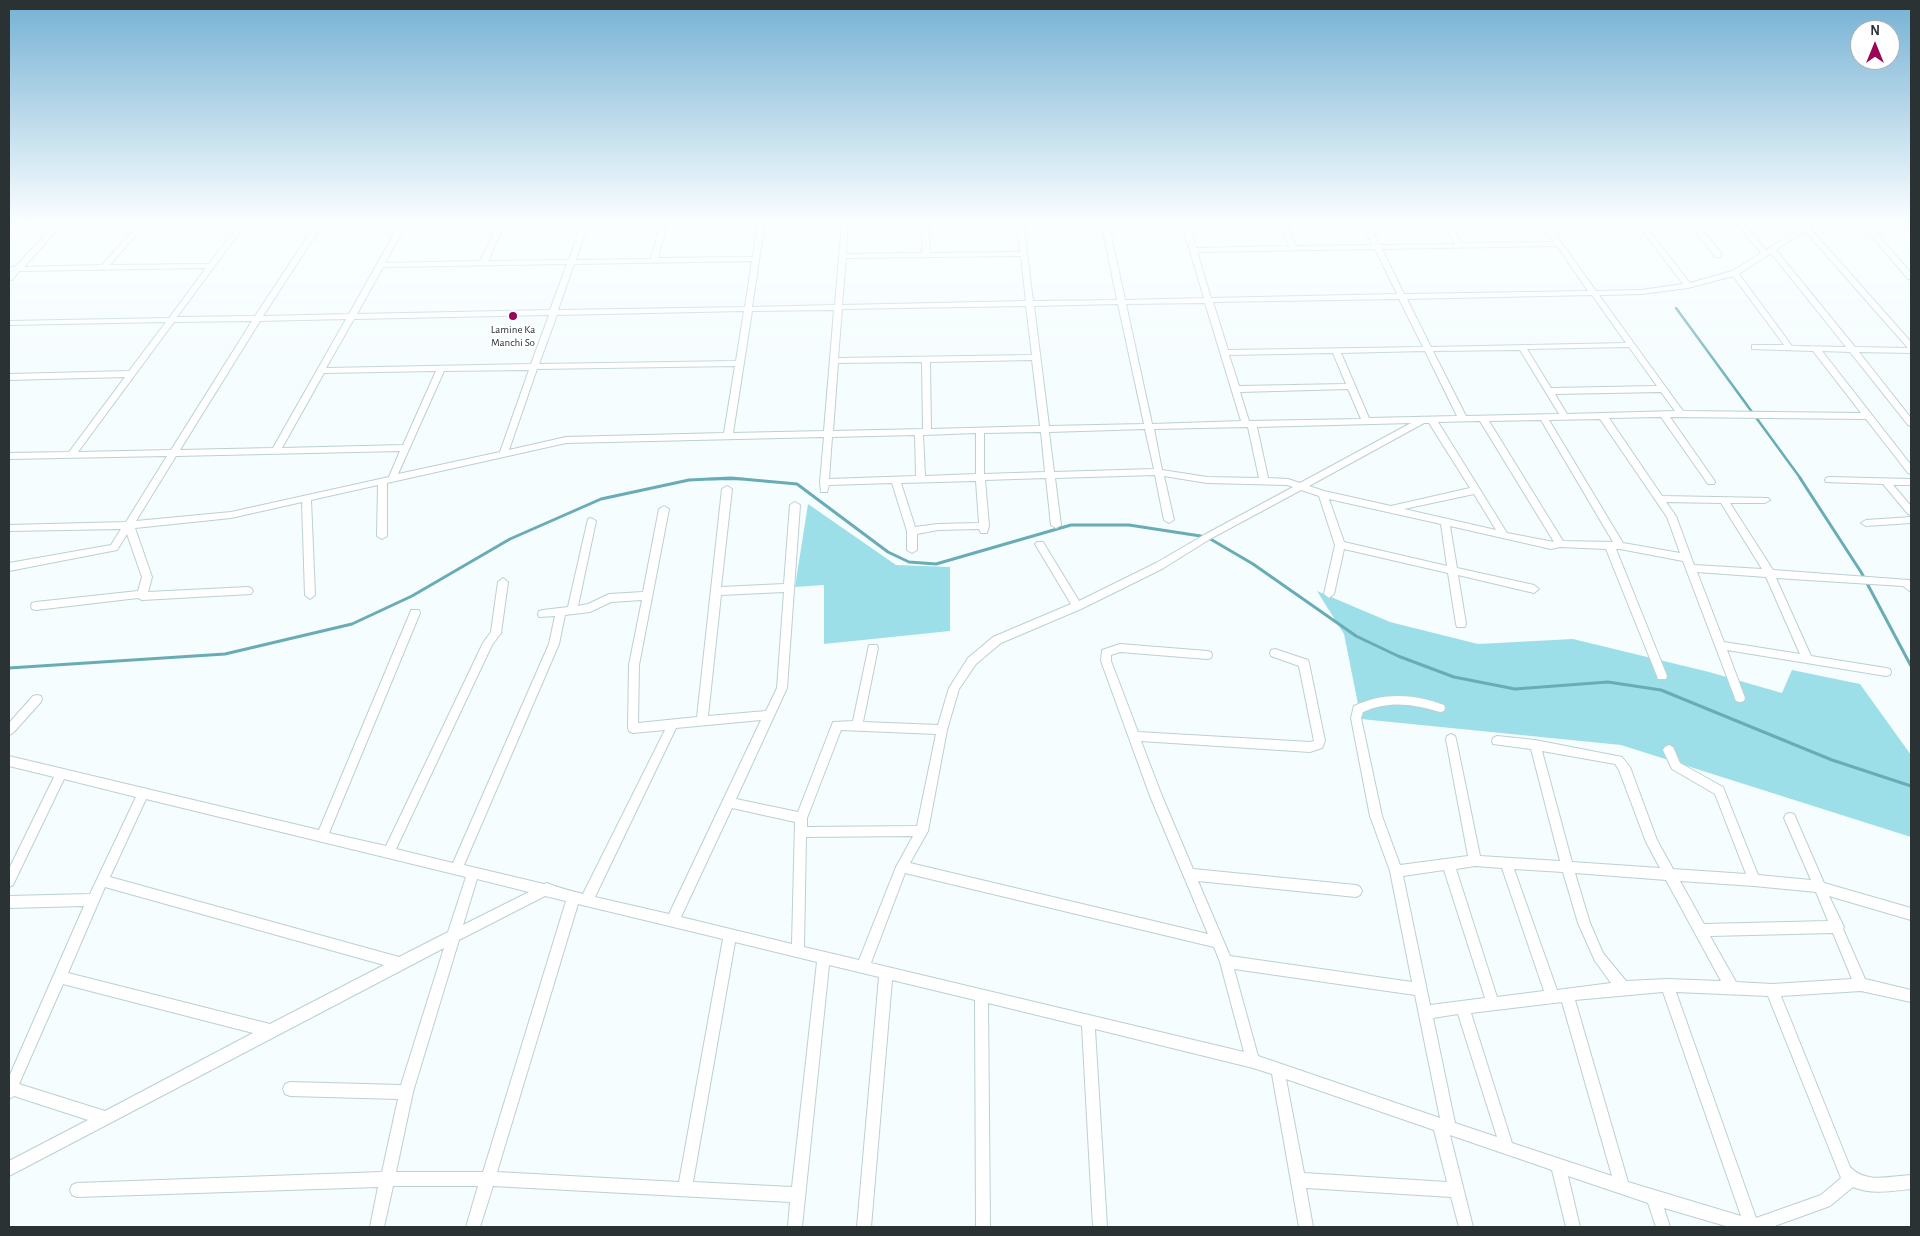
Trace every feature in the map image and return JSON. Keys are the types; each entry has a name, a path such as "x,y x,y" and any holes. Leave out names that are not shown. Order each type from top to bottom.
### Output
{"street":[{"path":"71,455 202,279"},
{"path":"9,567 114,548 284,279"},
{"path":"276,450 372,279"},
{"path":"502,455 565,279"},
{"path":"728,436 753,279"},
{"path":"840,279 824,486 896,480 1159,472 1207,480 1288,482 1323,494 1551,546 1560,544 1615,546 1687,558"},
{"path":"1027,279 1056,525"},
{"path":"1116,279 1169,520"},
{"path":"1202,279 1236,389 1249,424 1264,482"},
{"path":"1393,279 1464,419"},
{"path":"1584,279 1680,414"},
{"path":"1682,279 1688,286"},
{"path":"9,322 1641,292 1688,286 1714,279"},
{"path":"1738,279 1790,348"},
{"path":"1796,279 1911,423"},
{"path":"1851,279 1911,347"},
{"path":"1225,353 1631,345"},
{"path":"1522,347 1565,417"},
{"path":"1755,347 1911,351"},
{"path":"1815,348 1911,471"},
{"path":"1336,351 1366,422"},
{"path":"834,361 1036,358"},
{"path":"921,479 926,359"},
{"path":"320,371 739,364"},
{"path":"382,536 387,480 406,448 442,369"},
{"path":"10,379 131,374"},
{"path":"1236,389 1351,386"},
{"path":"1549,391 1662,389"},
{"path":"9,528 129,525 231,514 566,440 1680,414 1868,416"},
{"path":"1664,415 1711,482"},
{"path":"1603,416 1671,516 1740,698"},
{"path":"1543,418 1615,546 1662,676"},
{"path":"1483,419 1560,544"},
{"path":"863,966 902,866 922,831 942,730 954,688 972,661 997,640 1076,606 1159,566 1301,486 1428,420"},
{"path":"1428,420 1504,535"},
{"path":"912,531 938,527 984,528 980,477 980,430"},
{"path":"9,456 406,448"},
{"path":"896,480 912,531 912,550"},
{"path":"1829,480 1911,482"},
{"path":"1886,482 1911,512"},
{"path":"702,722 726,490"},
{"path":"1391,509 1476,490"},
{"path":"1323,494 1340,544 1329,594"},
{"path":"306,498 310,595"},
{"path":"1659,499 1765,500"},
{"path":"1723,500 1770,574 1807,659"},
{"path":"673,920 782,688 795,505"},
{"path":"664,509 634,665 633,728 769,715"},
{"path":"1866,523 1911,520"},
{"path":"457,868 554,644 566,611 590,521"},
{"path":"1445,521 1461,624"},
{"path":"129,525 147,577 143,594"},
{"path":"1040,544 1076,606"},
{"path":"1340,544 1534,589"},
{"path":"1691,568 1906,583 1911,588"},
{"path":"389,852 488,643 496,633 503,582"},
{"path":"716,591 789,588"},
{"path":"36,606 143,594 142,596 248,591"},
{"path":"543,614 590,608 609,598 647,596"},
{"path":"322,836 415,613"},
{"path":"1720,645 1886,672"},
{"path":"857,726 873,648"},
{"path":"1207,655 1120,648 1106,653 1106,661 1188,874 1226,962 1253,1061"},
{"path":"1134,736 1310,747 1318,745 1320,741 1304,663 1274,654"},
{"path":"9,730 37,699"},
{"path":"1440,708 1423,702 1400,699 1379,700 1358,710 1356,718 1376,816 1396,871 1425,1012 1456,1190 1466,1227"},
{"path":"472,1227 581,897 673,724"},
{"path":"798,950 801,818 837,725 942,730"},
{"path":"1451,739 1475,862"},
{"path":"1497,741 1536,745 1618,760 1624,767 1652,842 1732,988"},
{"path":"1536,745 1567,867 1584,923 1599,957 1623,988"},
{"path":"1669,750 1676,766 1719,791 1754,880"},
{"path":"9,761 581,897 1253,1061 1654,1198 1752,1227 1824,1201 1850,1180"},
{"path":"9,881 61,774"},
{"path":"106,1118 11,1084 143,793"},
{"path":"728,802 801,818"},
{"path":"1790,818 1838,927 1861,985"},
{"path":"800,832 922,831"},
{"path":"1396,871 1475,862 1754,880 1819,887 1911,914"},
{"path":"1506,863 1560,996 1622,1187"},
{"path":"1448,864 1493,1004"},
{"path":"902,866 1217,942"},
{"path":"376,1227 406,1092 473,872"},
{"path":"1188,874 1356,891"},
{"path":"102,880 400,963"},
{"path":"9,1169 400,963 547,889"},
{"path":"9,902 93,900"},
{"path":"1700,930 1838,927"},
{"path":"685,1189 730,934"},
{"path":"795,1227 824,956"},
{"path":"1226,962 1420,988"},
{"path":"864,1227 886,972"},
{"path":"59,977 271,1031"},
{"path":"1667,985 1752,1227"},
{"path":"1425,1012 1623,988 1667,985 1772,990 1861,985 1911,996"},
{"path":"1772,990 1845,1172 1850,1180 1860,1185 1911,1182"},
{"path":"981,995 983,1227"},
{"path":"1463,1008 1507,1148"},
{"path":"1088,1021 1100,1227"},
{"path":"1278,1070 1306,1227"},
{"path":"290,1089 406,1092"},
{"path":"1558,1165 1573,1227"},
{"path":"77,1190 388,1179 487,1179 799,1195"},
{"path":"1297,1180 1456,1190"},
{"path":"1654,1198 1663,1227"}],"shaded area":[{"path":"808,504 896,565 950,567 950,631 824,644 824,585 795,587"},
{"path":"1317,591 1390,622 1478,644 1573,639 1709,672 1782,693 1792,670 1860,684 1911,755 1911,837 1621,745 1361,719 1344,634"}],"waterway":[{"path":"1676,308 1801,479"},
{"path":"1800,478 1861,572 1911,666"},
{"path":"9,668 225,654 352,624 412,596 510,539 601,499 689,480 710,479"},
{"path":"710,479 742,479"},
{"path":"710,479 742,479"},
{"path":"742,479 797,484 888,552 909,562 936,564 1071,525 1129,525 1207,537 1253,564 1356,636 1398,656 1454,677 1515,689 1608,682 1661,690 1832,760 1911,786"}],"place":[{"name":"Lamine Ka Manchi So","path":"513,316"}]}
